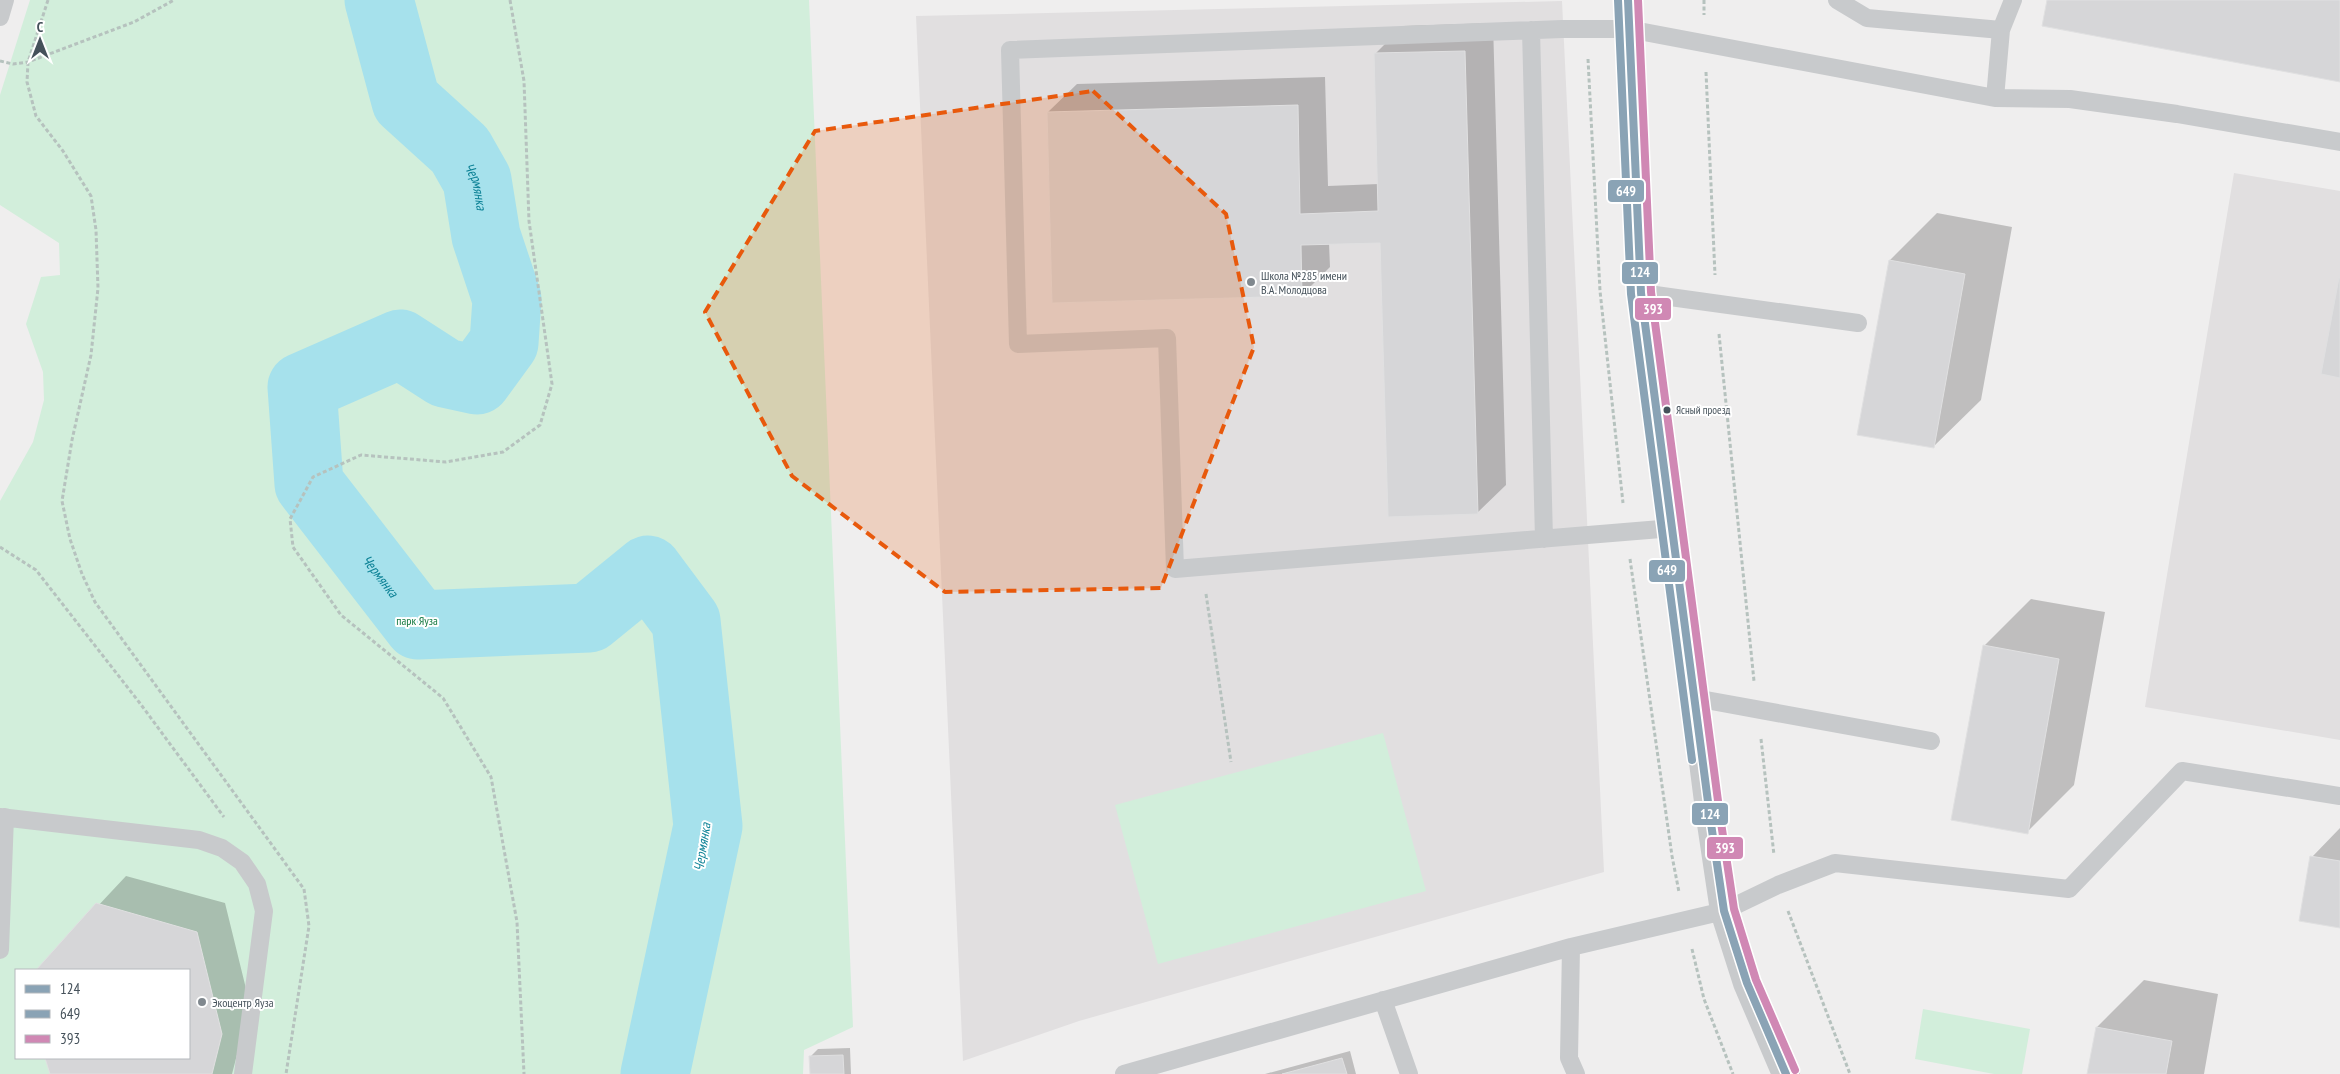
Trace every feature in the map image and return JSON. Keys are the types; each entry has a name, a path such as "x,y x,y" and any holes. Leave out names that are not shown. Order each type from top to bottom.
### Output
{"street":[{"path":"1628,0 1641,293 1710,817 1724,910 1747,983 1787,1074"}],"lane":[{"path":"0,16 5,0"},
{"path":"1837,0 1867,18 2001,30"},
{"path":"1994,98 2001,30 2012,0"},
{"path":"1673,528 1175,569 1167,338 1018,344 1010,50 1628,28 1994,98 2070,99 2177,114 2340,142"},
{"path":"1531,30 1544,538"},
{"path":"1641,293 1858,322"},
{"path":"1695,698 1931,741"},
{"path":"1124,1074 1571,947 1724,910 1778,885 1835,863 2069,889 2182,770 2340,796"},
{"path":"0,950 3,817 199,840 222,848 242,862 257,884 264,911 243,1074"},
{"path":"1571,947 1569,1058 1576,1074"},
{"path":"1383,1000 1409,1074"}],"path":[{"path":"48,0 28,62 27,82 36,116 63,151 91,196 96,230 98,288 91,355 72,440 62,502 70,538 82,574 95,602 304,889 309,926 286,1074"},
{"path":"0,61 13,64 28,62 134,22 174,0"},
{"path":"510,0 524,81 529,221 552,384 540,425 503,452 446,462 361,456 313,477 290,519 293,547 341,615 444,698 491,777 517,922 524,1074"},
{"path":"1704,0 1716,303 1757,710 1778,885 1850,1074"},
{"path":"1586,30 1600,291 1626,532 1672,856 1684,919 1704,999 1733,1074"},
{"path":"0,547 36,570 139,702 226,821"},
{"path":"1202,567 1231,762"}],"highlighted area":[{"path":"1093,91 1226,214 1254,347 1161,588 945,592 792,476 705,312 815,131"}],"shaded area":[{"name":"Школа №285 имени В.А. Молодцова","path":"1562,1 1604,872 1079,1021 963,1061 916,16"},
{"path":"2234,173 2340,191 2340,740 2145,707"}],"green space":[{"name":"парк Яуза","path":"30,0 809,0 853,1027 804,1050 803,1074 0,1074 0,501 33,442 44,400 43,372 26,324 41,277 60,275 59,243 0,205 0,95"},
{"path":"1383,733 1426,891 1158,964 1115,805"},
{"path":"1923,1009 2030,1029 2022,1074 1994,1074 1915,1059"}],"building":[{"path":"2047,0 2340,0 2340,82 2042,26"},
{"path":"1465,51 1478,514 1388,517 1380,243 1301,245 1302,296 1052,303 1047,112 1298,105 1300,214 1378,211 1374,53"},
{"path":"1889,260 1965,274 1934,448 1857,435"},
{"path":"2340,278 2340,378 2321,374"},
{"path":"1983,645 2059,659 2028,834 1951,820"},
{"path":"2310,856 2340,861 2340,928 2299,921"},
{"name":"Экоцентр Яуза","path":"96,903 197,932 222,1034 212,1074 50,1074 45,1059 190,1059 190,969 37,969"},
{"path":"2096,1027 2172,1041 2166,1074 2087,1074"},
{"path":"843,1055 844,1074 810,1074 809,1056"},
{"path":"1342,1058 1347,1074 1282,1074"}],"waterway":[{"name":"Чермянка","path":"379,0 406,101 460,150 477,180 486,236 507,299 504,343 477,380 445,373 400,344 302,387 309,484 418,625 589,618 648,570 686,621 708,826 655,1074"}],"transit line":[{"name":"649","path":"1618,0 1631,294 1692,760"},
{"name":"124","path":"1628,0 1641,293 1710,817 1724,911 1747,983 1786,1074"},
{"name":"393","path":"1638,0 1651,292 1720,816 1734,909 1756,980 1795,1070"}],"place":[{"name":"Школа №285 имени В.А. Молодцова","path":"1251,282"},
{"name":"Ясный проезд","path":"1667,410"},
{"name":"Экоцентр Яуза","path":"202,1002"}]}
